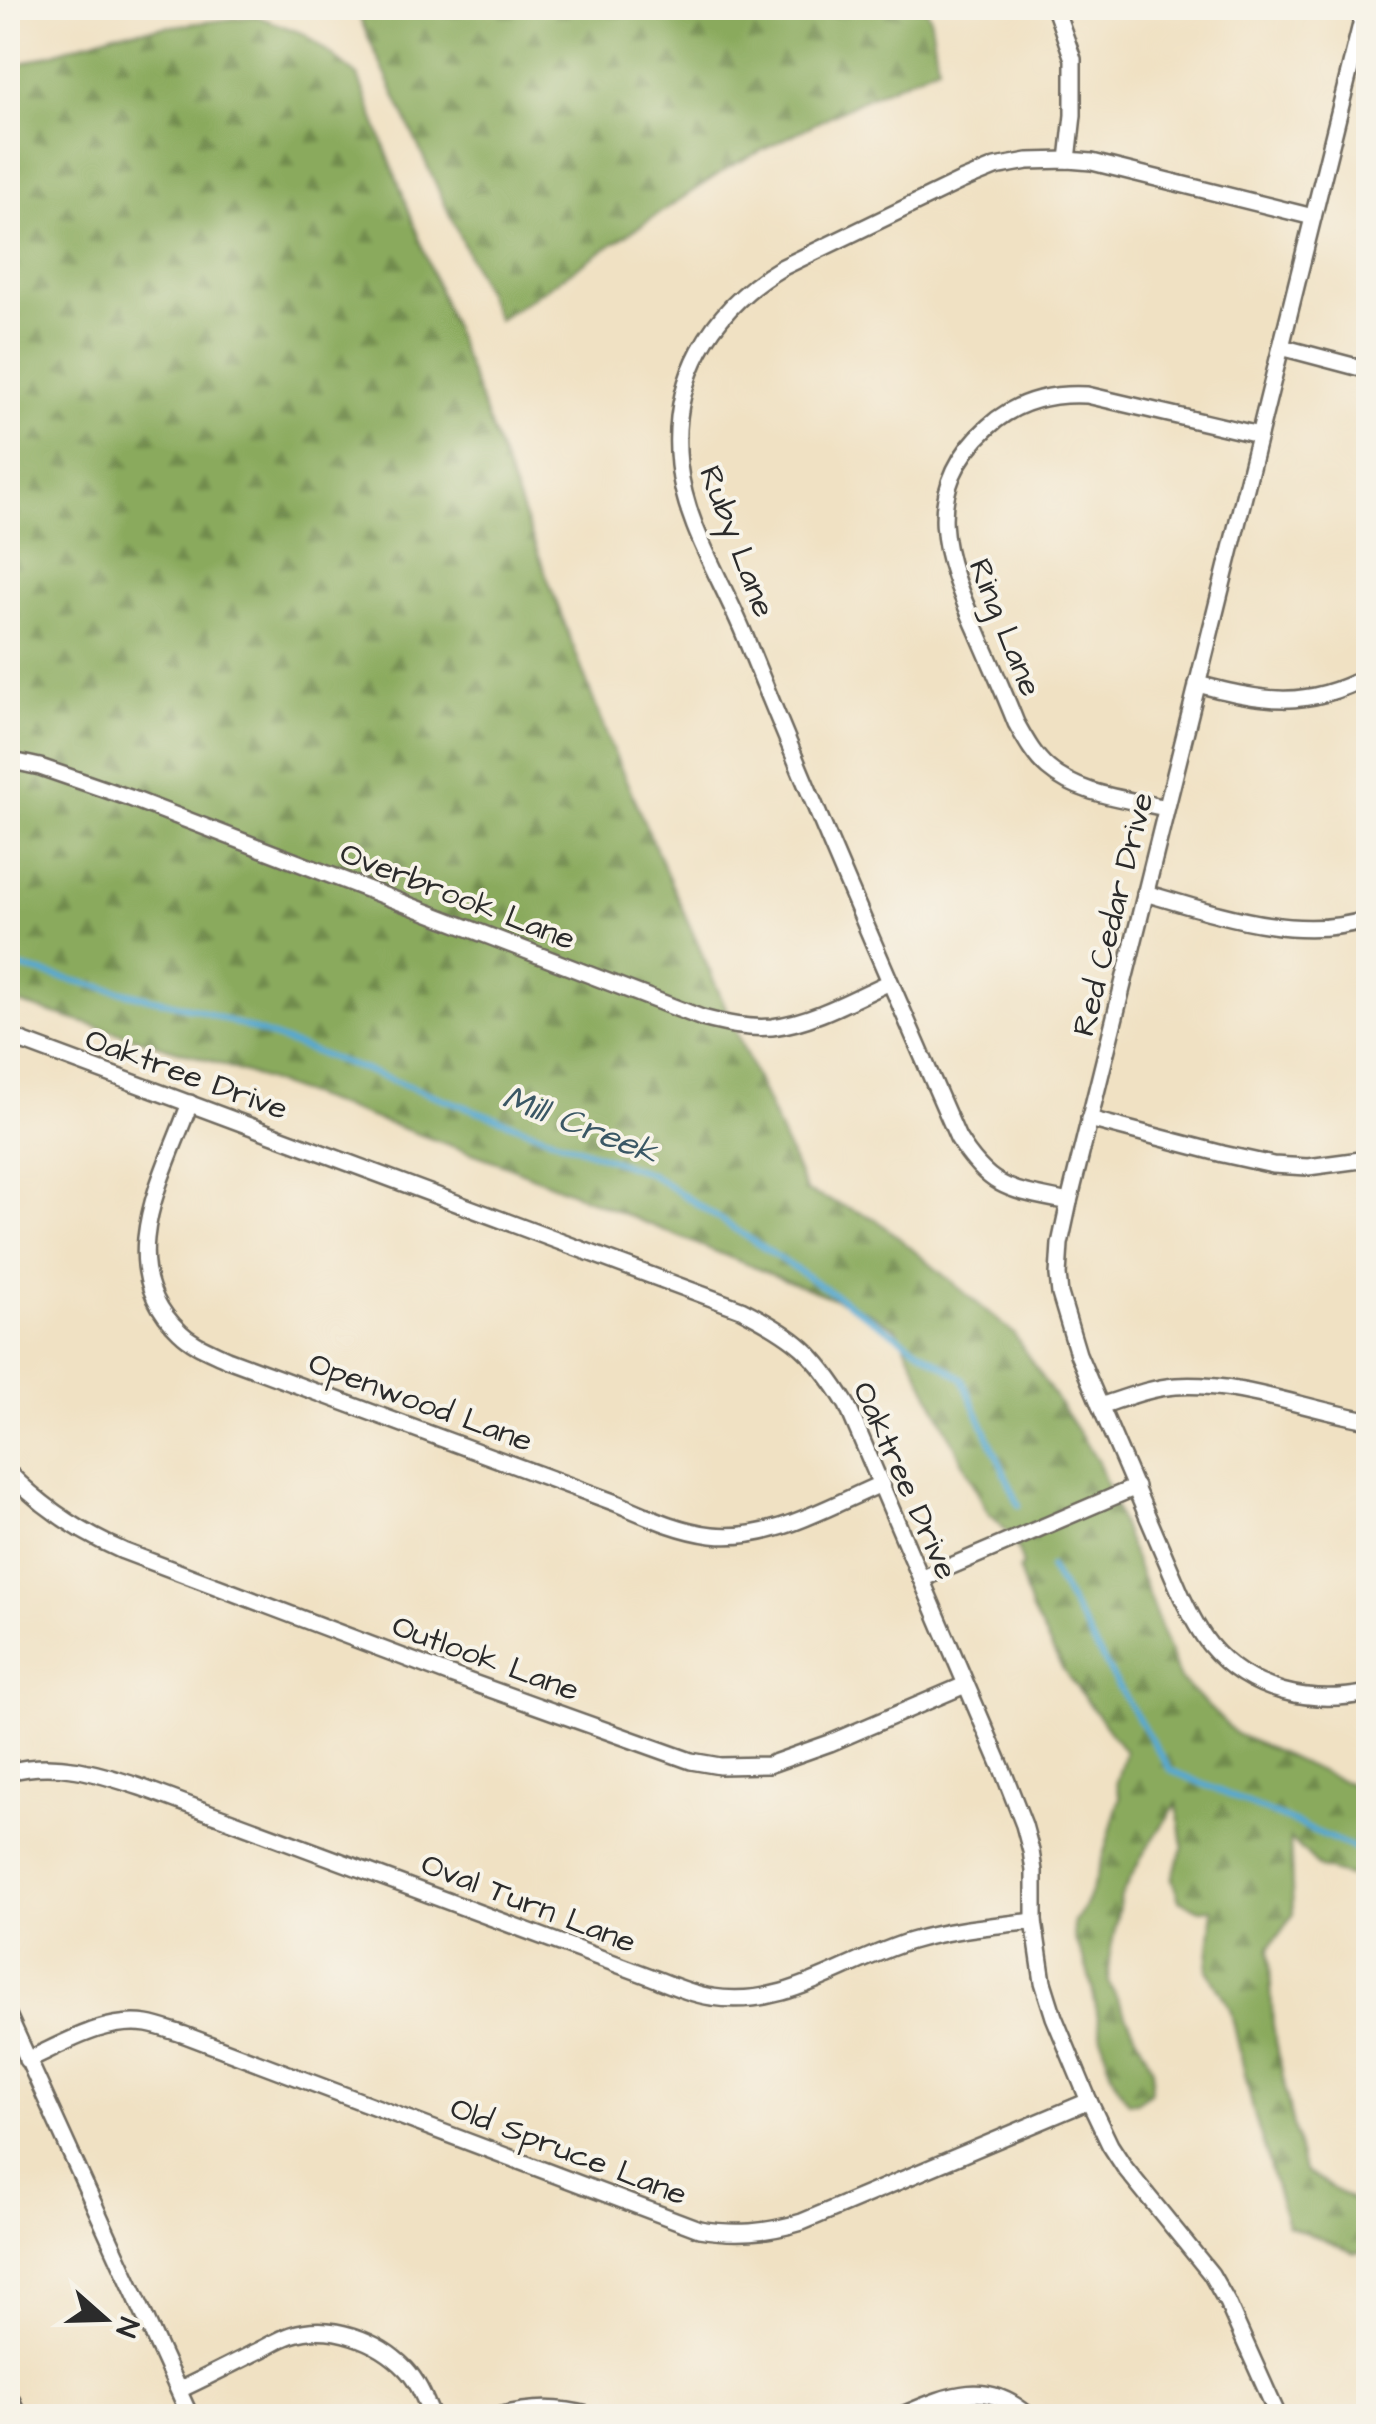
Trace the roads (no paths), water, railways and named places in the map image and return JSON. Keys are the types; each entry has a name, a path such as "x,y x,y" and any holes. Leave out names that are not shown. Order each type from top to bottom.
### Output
{"main road":[{"path":"8,2402 14,2416"}],"street":[{"path":"1055,8 1072,60 1073,116 1068,160"},
{"name":"Red Cedar Drive","path":"1365,8 1362,49 1313,217 1069,1202 1060,1244 1060,1294 1078,1354 1197,1627 1226,1662 1276,1691 1329,1698 1368,1693"},
{"name":"Ruby Lane","path":"1069,1202 1003,1186 986,1174 958,1138 689,508 678,462 682,400 690,369 714,326 733,302 759,281 995,168 1028,162 1092,162 1313,217"},
{"path":"1280,347 1368,370"},
{"name":"Ring Lane","path":"1166,808 1066,781 1046,767 1028,746 950,565 944,505 953,474 978,436 1010,410 1062,394 1088,396 1259,434"},
{"path":"1197,684 1253,698 1284,700 1332,693 1368,676"},
{"name":"Overbrook Lane","path":"8,760 130,798 716,1021 748,1027 787,1024 890,982"},
{"path":"1145,893 1244,920 1290,927 1326,928 1368,919"},
{"name":"Oaktree Drive","path":"8,1036 741,1310 772,1325 815,1358 846,1405 1024,1825 1034,1871 1034,1921 1043,1982 1089,2101 1125,2168 1211,2274 1228,2302 1278,2416"},
{"name":"Openwood Lane","path":"190,1103 156,1195 143,1251 151,1289 160,1308 194,1344 663,1523 712,1535 766,1531 881,1484"},
{"path":"1089,1119 1273,1164 1308,1168 1368,1160"},
{"path":"1100,1406 1172,1386 1202,1386 1368,1420"},
{"name":"Outlook Lane","path":"8,1472 30,1496 96,1540 448,1674 691,1761 720,1766 768,1765 830,1743 965,1684"},
{"path":"921,1579 1136,1487"},
{"name":"Oval Turn Lane","path":"8,1772 50,1767 93,1771 712,1998 750,1999 788,1992 909,1941 1034,1921"},
{"path":"8,2015 190,2416"},
{"name":"Old Spruce Lane","path":"27,2060 110,2026 148,2024 699,2229 725,2233 777,2230 802,2222 1089,2101"},
{"path":"179,2390 292,2334 336,2332 390,2355 420,2387 432,2416"},
{"path":"900,2416 946,2396 969,2393 1010,2402 1029,2416"},
{"path":"499,2416 544,2408 592,2416"}],"waterway":[{"name":"Mill Creek","path":"8,965 196,1009 651,1174 962,1378 1019,1505"},
{"name":"Mill Creek","path":"1050,1567 1170,1770 1368,1854"}]}
